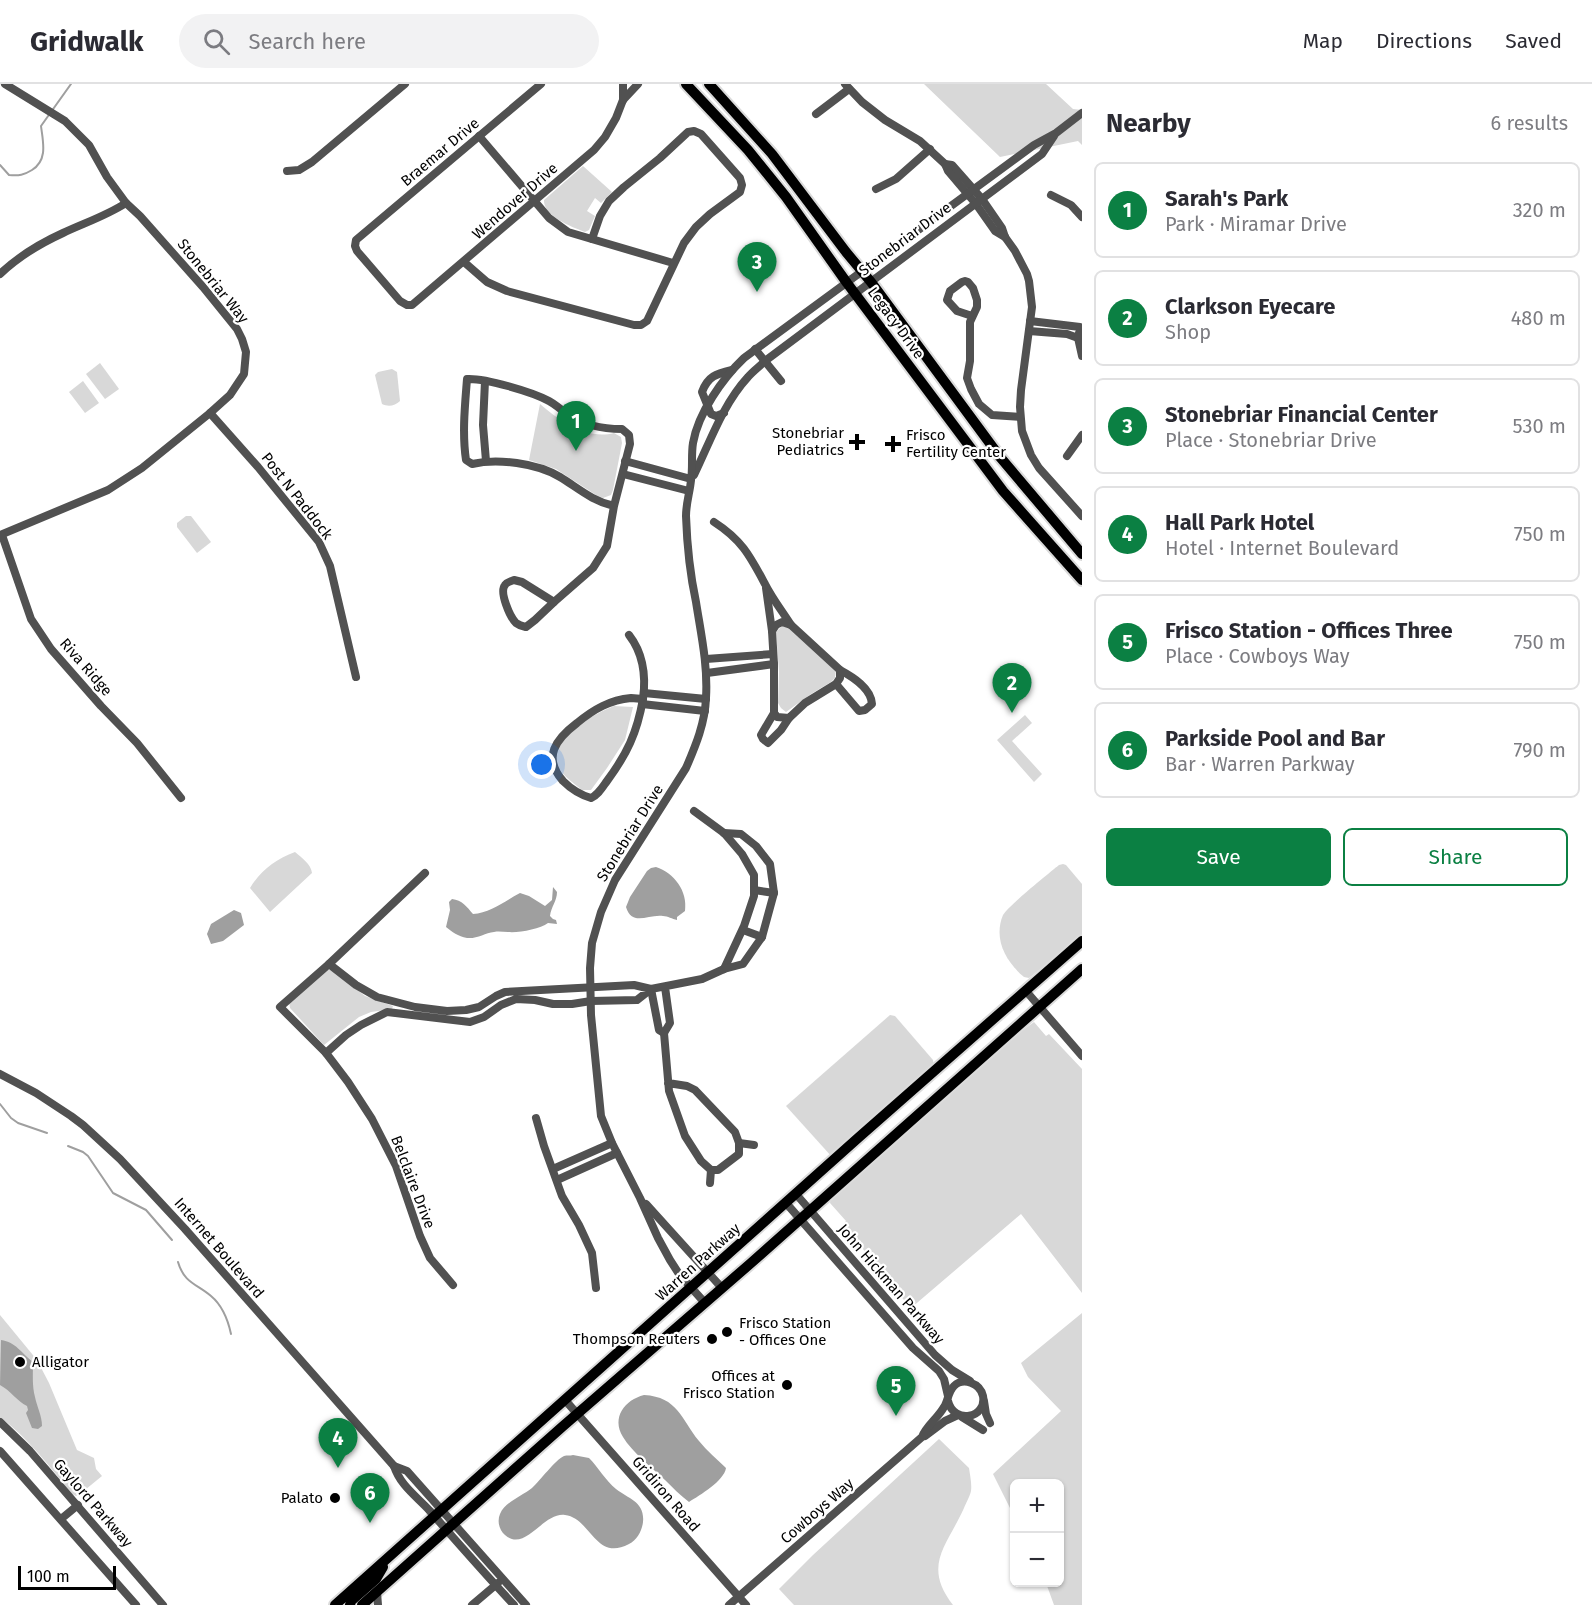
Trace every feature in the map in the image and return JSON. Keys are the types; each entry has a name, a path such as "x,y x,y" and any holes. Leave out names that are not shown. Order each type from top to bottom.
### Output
{"main road":[{"name":"Legacy Drive","path":"686,84 748,150 786,197 1003,491 1082,580"},
{"name":"Legacy Drive","path":"709,84 772,154 871,282 1000,457 1081,552"},
{"path":"1067,563 1081,552"},
{"name":"Warren Parkway","path":"335,1605 1082,941"},
{"path":"362,1605 1082,969"},
{"path":"942,1065 958,1080"},
{"path":"350,1605 351,1601 376,1579 387,1559"}],"street":[{"name":"Stonebriar Way","path":"1,535 115,487 142,468 230,395 244,374 246,352 237,329 203,287 126,203 107,177 89,145 65,121 5,84"},
{"path":"287,171 299,170 312,162 405,84"},
{"name":"Braemar Drive","path":"407,305 400,301 357,251 355,246 357,240 542,84"},
{"name":"Wendover Drive","path":"407,305 412,305 464,262 594,150 616,118 623,100 623,84"},
{"name":"Wendover Drive","path":"623,100 638,84"},
{"path":"816,114 847,86 862,102 885,120 914,137 945,164 948,171 975,197 995,231 1005,237 1023,265 1029,281 1032,307 1021,390 1020,417 1024,441 1035,462 1082,516"},
{"name":"Stonebriar Drive","path":"691,479 736,392 765,361 871,282 975,197 1034,145 1056,133 1082,113"},
{"path":"464,262 487,282 507,291 641,325 647,321 684,243 710,214 740,192 742,185 740,178 701,134 694,131 688,132 609,201 600,216 592,239"},
{"path":"479,136 534,202 549,218 568,232 673,263"},
{"path":"876,189 896,179 930,150"},
{"path":"1051,195 1071,205 1082,217"},
{"name":"Stonebriar Drive","path":"705,1303 679,1274 664,1249 617,1154 601,1116 590,987 592,943 601,912 615,880 686,768 695,749 705,711 706,660 689,555 686,514 694,438 707,408 732,370 755,349 862,272 975,197"},
{"path":"0,274 49,240 114,212 126,203"},
{"path":"972,316 967,378 971,389 979,404 992,415 1020,417"},
{"path":"1029,326 1081,325 1078,338 1082,356"},
{"path":"1029,326 1078,338"},
{"path":"755,349 781,381"},
{"name":"Stonebriar Drive","path":"707,408 702,393 706,382 717,374 732,370"},
{"path":"554,602 522,582 514,580 503,587 503,596 513,618 520,626 526,627 583,578 598,562 608,546 614,506 630,444 629,435 625,430 589,425 533,393 467,379 464,449 466,460 472,464 486,461 522,464 553,474 592,499 614,506"},
{"path":"484,381 483,425 486,461"},
{"path":"707,408 711,414 716,416 724,413"},
{"name":"Post N Paddock","path":"210,413 295,510 319,542 330,566 356,677"},
{"path":"1067,456 1082,435"},
{"path":"625,461 691,479"},
{"path":"623,474 689,491"},
{"path":"714,522 728,531 743,547 791,625 840,670 856,679 872,699 872,704 865,710 859,711 836,684"},
{"name":"Riva Ridge","path":"1,535 31,619 51,649 137,743 181,798"},
{"path":"765,585 772,631 774,713 761,735 763,740 768,743 806,702 836,684 840,678 840,670"},
{"path":"772,631 782,622 791,625"},
{"path":"629,636 642,661 643,698 637,728 630,745 596,796 586,797 567,784 555,772 553,753 556,744 566,731 600,706 622,699 643,698 706,699"},
{"path":"706,660 773,654"},
{"path":"706,673 774,664"},
{"path":"643,698 705,711"},
{"path":"774,713 777,717 789,718"},
{"path":"694,811 724,832 754,875 754,896 743,930 724,969"},
{"path":"425,873 329,964 356,985 377,997 415,1008 447,1011 479,1007 505,992 634,985 651,989 702,979 724,969 743,964 762,937 774,893 770,864 756,846 741,834 724,832"},
{"path":"754,890 774,893"},
{"path":"743,930 762,937"},
{"name":"Belclaire Drive","path":"329,964 280,1007 326,1053 372,1119 396,1166 430,1258 453,1284"},
{"path":"665,987 670,1023 664,1033 668,1083 669,1091 684,1136 700,1161 711,1170 718,1170 739,1154 739,1143 735,1132 695,1090 687,1086 668,1083"},
{"path":"326,1053 346,1035 387,1011 470,1022 516,999 553,1004 637,1000 651,989"},
{"path":"651,989 659,1030 664,1033"},
{"path":"1026,991 1082,1056"},
{"name":"Internet Boulevard","path":"0,1074 36,1093 71,1116 120,1158 394,1466 397,1476 439,1514 450,1528"},
{"path":"536,1118 543,1146 562,1196 592,1253 596,1288"},
{"path":"553,1169 612,1143"},
{"path":"739,1143 754,1145"},
{"path":"556,1180 617,1154"},
{"path":"710,1183 711,1170"},
{"name":"John Hickman Parkway","path":"796,1194 944,1363 961,1377 973,1383"},
{"name":"Stonebriar Drive","path":"640,1198 722,1288"},
{"name":"John Hickman Parkway","path":"786,1203 905,1339 939,1371 944,1379 948,1400"},
{"path":"664,1249 677,1240"},
{"path":"905,1339 914,1330"},
{"path":"982,1431 951,1409 948,1400 951,1389 965,1382 973,1383 980,1389 990,1423"},
{"path":"959,1415 968,1416 976,1413 982,1406 983,1397"},
{"name":"Gridiron Road","path":"565,1400 746,1605"},
{"name":"Cowboys Way","path":"729,1605 922,1437 924,1431 936,1419 948,1400"},
{"name":"Cowboys Way","path":"922,1437 928,1436 945,1421 959,1415"},
{"name":"Gaylord Parkway","path":"0,1422 78,1505 163,1605"},
{"path":"0,1450 136,1605"},
{"path":"61,1519 78,1505"},
{"path":"450,1528 502,1578 526,1605"},
{"path":"450,1528 495,1585 514,1605"},
{"path":"472,1605 502,1578"},
{"path":"377,1592 378,1605"}],"shaded area":[{"path":"924,84 1046,84 1073,109 1082,110 1082,145 1078,141 1000,157"},
{"path":"583,166 612,192 601,203 595,198 587,211 595,216 589,230 585,232 553,216 545,206 544,200"},
{"path":"100,363 119,389 105,399 86,374"},
{"path":"392,369 397,372 400,401 387,406 382,404 375,375 378,372"},
{"path":"83,381 99,403 85,413 69,392"},
{"path":"540,404 574,428 593,434 614,433 621,437 622,443 611,495 603,498 556,469 529,460"},
{"path":"186,516 191,516 211,542 197,553 177,527 177,523"},
{"path":"782,626 789,626 836,669 835,678 831,682 786,712 778,703 779,672 776,632"},
{"path":"614,706 633,707 625,740 591,790 582,790 558,767 555,757 558,747 573,729"},
{"path":"1025,715 1032,723 1012,741 1042,774 1034,782 997,740"},
{"path":"295,852 308,864 312,873 270,912 250,888 269,866"},
{"path":"1063,864 1082,884 1082,936 1029,978 1024,977 1012,964 1003,949 1000,924 1003,915 1029,890"},
{"path":"656,867 674,878 682,890 685,911 677,917 677,920 667,916 632,917 626,907 647,871"},
{"path":"553,887 557,895 550,916 556,920 557,924 548,923 529,930 496,932 471,938 458,935 446,927 450,910 449,902 452,899 461,902 473,914 491,909 520,893 545,906 552,900"},
{"path":"234,910 241,913 244,925 223,941 211,944 207,934 211,924"},
{"path":"326,970 332,970 365,996 393,1006 392,1009 371,1012 359,1017 324,1045 290,1008 289,1001"},
{"path":"890,1015 895,1016 933,1060 934,1065 832,1157 786,1106"},
{"path":"1034,1022 1046,1036 1049,1034 1082,1069 1082,1293 1021,1214 911,1308 875,1267 843,1224 846,1221 830,1203 831,1198 1007,1042"},
{"path":"1082,1313 1082,1605 1054,1605 1047,1587 1064,1587 1064,1479 1010,1479 1010,1508 993,1474 1061,1411 1028,1377 1021,1363"},
{"path":"0,1315 37,1360 77,1450 94,1458 96,1469 102,1476 76,1496 29,1443 0,1417"},
{"path":"1,1340 15,1345 33,1362 33,1389 42,1422 42,1426 38,1429 32,1428 26,1413 27,1406 0,1385"},
{"path":"644,1395 664,1400 678,1410 702,1445 726,1468 716,1483 689,1502 637,1454 627,1443 620,1430 619,1416 622,1410 631,1401"},
{"path":"939,1439 969,1468 971,1482 970,1495 940,1556 938,1567 944,1591 953,1605 794,1605 779,1589"},
{"path":"573,1455 589,1458 612,1486 639,1505 643,1515 642,1525 639,1535 629,1544 618,1548 601,1544 581,1523 565,1515 549,1519 520,1539 512,1539 501,1531 499,1517 502,1510 532,1488 560,1458"}],"waterway":[{"path":"0,165 9,175 24,174 37,166 43,150 41,126 71,84"},
{"path":"0,1104 18,1123 47,1133"},
{"path":"68,1146 88,1156 113,1193 146,1210 172,1240"},
{"path":"178,1262 187,1279 219,1304 227,1318 231,1334"}],"place":[{"name":"Stonebriar Financial Center","path":"757,292"},
{"name":"Stonebriar Pediatrics","path":"857,442"},
{"name":"Frisco Fertility Center","path":"893,444"},
{"name":"Sarah's Park","path":"576,451"},
{"name":"Clarkson Eyecare","path":"1012,713"},
{"name":"Frisco Station - Offices One","path":"727,1332"},
{"name":"Thompson Reuters","path":"712,1339"},
{"name":"Alligator","path":"20,1362"},
{"name":"Offices at Frisco Station","path":"787,1385"},
{"name":"Frisco Station - Offices Three","path":"896,1416"},
{"name":"Hall Park Hotel","path":"338,1468"},
{"name":"Palato","path":"335,1498"},
{"name":"Parkside Pool and Bar","path":"370,1523"}]}
